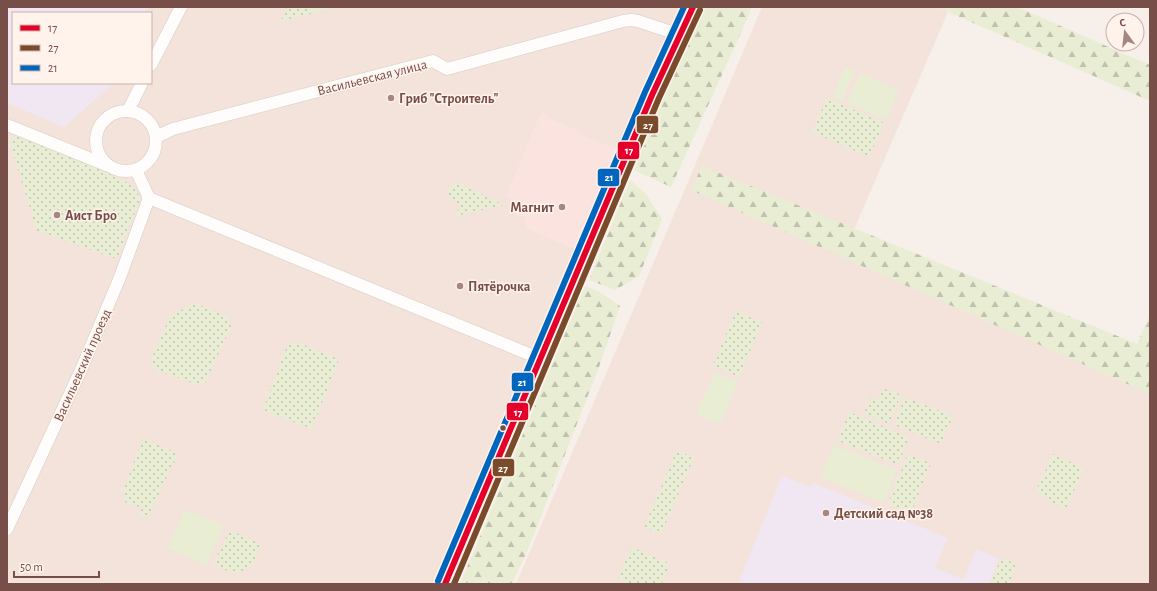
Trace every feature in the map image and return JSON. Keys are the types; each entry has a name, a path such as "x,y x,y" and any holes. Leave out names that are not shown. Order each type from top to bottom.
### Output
{"street":[{"path":"152,63 181,7"},
{"path":"445,584 652,95 693,7"},
{"name":"Васильевская улица","path":"156,136 173,129 433,61 447,68 623,21 638,21 680,35"},
{"path":"128,111 142,84"},
{"path":"7,125 116,170 126,172 136,170 146,164 152,157 156,147 156,136 153,127 147,118 138,113 128,111 117,112 102,122 97,131 96,149 100,158 107,165"},
{"path":"136,170 149,198 541,359"},
{"name":"Васильевский проезд","path":"7,529 81,370 120,277 149,198"}],"shaded area":[{"path":"7,7 688,7 438,584 12,584 7,582"},
{"path":"7,7 147,7 145,12 12,12 12,84 113,84 64,127 7,103"},
{"path":"762,7 937,7 948,12 843,255 1150,384 1150,584 516,584"},
{"path":"543,111 551,119 577,130 577,133 624,153 581,252 526,228 525,217 516,216 515,201 506,196 531,134"},
{"name":"Детский сад №38","path":"782,476 811,487 813,483 948,538 935,568 964,579 976,549 999,559 989,584 745,584 739,581"}],"green space":[{"path":"287,7 312,7 314,13 281,21"},
{"path":"312,7 337,7 314,13"},
{"path":"702,7 752,7 671,187 634,170"},
{"path":"937,7 1017,7 1105,45 1105,52 1120,52 1150,65 1150,101"},
{"path":"845,67 855,71 842,101 832,97"},
{"path":"860,73 899,90 886,120 847,103"},
{"path":"827,98 884,123 869,157 812,132"},
{"path":"17,135 104,171 130,184 137,190 140,199 117,259 37,231 11,147 12,138"},
{"path":"702,166 1137,344 1150,315 1150,394 691,190"},
{"path":"630,180 646,194 662,219 639,276 615,290 589,280"},
{"path":"458,183 504,205 456,216 461,204 450,200 448,193 454,184"},
{"path":"585,286 598,291 620,306 599,367 529,547 512,584 460,584"},
{"path":"194,303 228,317 231,327 205,383 198,385 154,369 151,360 170,316"},
{"path":"736,311 762,322 739,377 713,365"},
{"path":"297,342 339,359 312,429 263,410 287,346"},
{"path":"715,372 738,382 720,424 696,414"},
{"path":"883,388 901,395 889,424 864,413 871,397 879,399"},
{"path":"905,397 953,416 941,444 894,425"},
{"path":"849,412 909,437 898,465 838,441"},
{"path":"143,438 178,454 147,518 139,515 142,508 125,502 124,489"},
{"path":"834,445 897,470 884,503 821,477"},
{"path":"677,450 694,458 661,534 644,527"},
{"path":"908,454 931,463 911,513 888,504"},
{"path":"1053,454 1084,468 1066,509 1046,500 1047,497 1036,491"},
{"path":"185,509 224,526 206,565 167,548"},
{"path":"230,530 261,544 251,567 234,574 213,564"},
{"path":"632,547 668,563 669,567 661,584 632,584 618,578"},
{"path":"1001,558 1017,564 1009,584 990,584"}],"transit line":[{"name":"21","path":"438,581 645,92 684,7"},
{"name":"17","path":"445,584 652,95 693,7"},
{"name":"27","path":"454,584 659,98 700,10"}],"place":[{"name":"Гриб \"Строитель\"","path":"391,98"},
{"name":"Магнит","path":"562,207"},
{"name":"Аист Бро","path":"57,215"},
{"name":"Пятёрочка","path":"460,286"},
{"name":"Детский сад №38","path":"826,513"}]}
